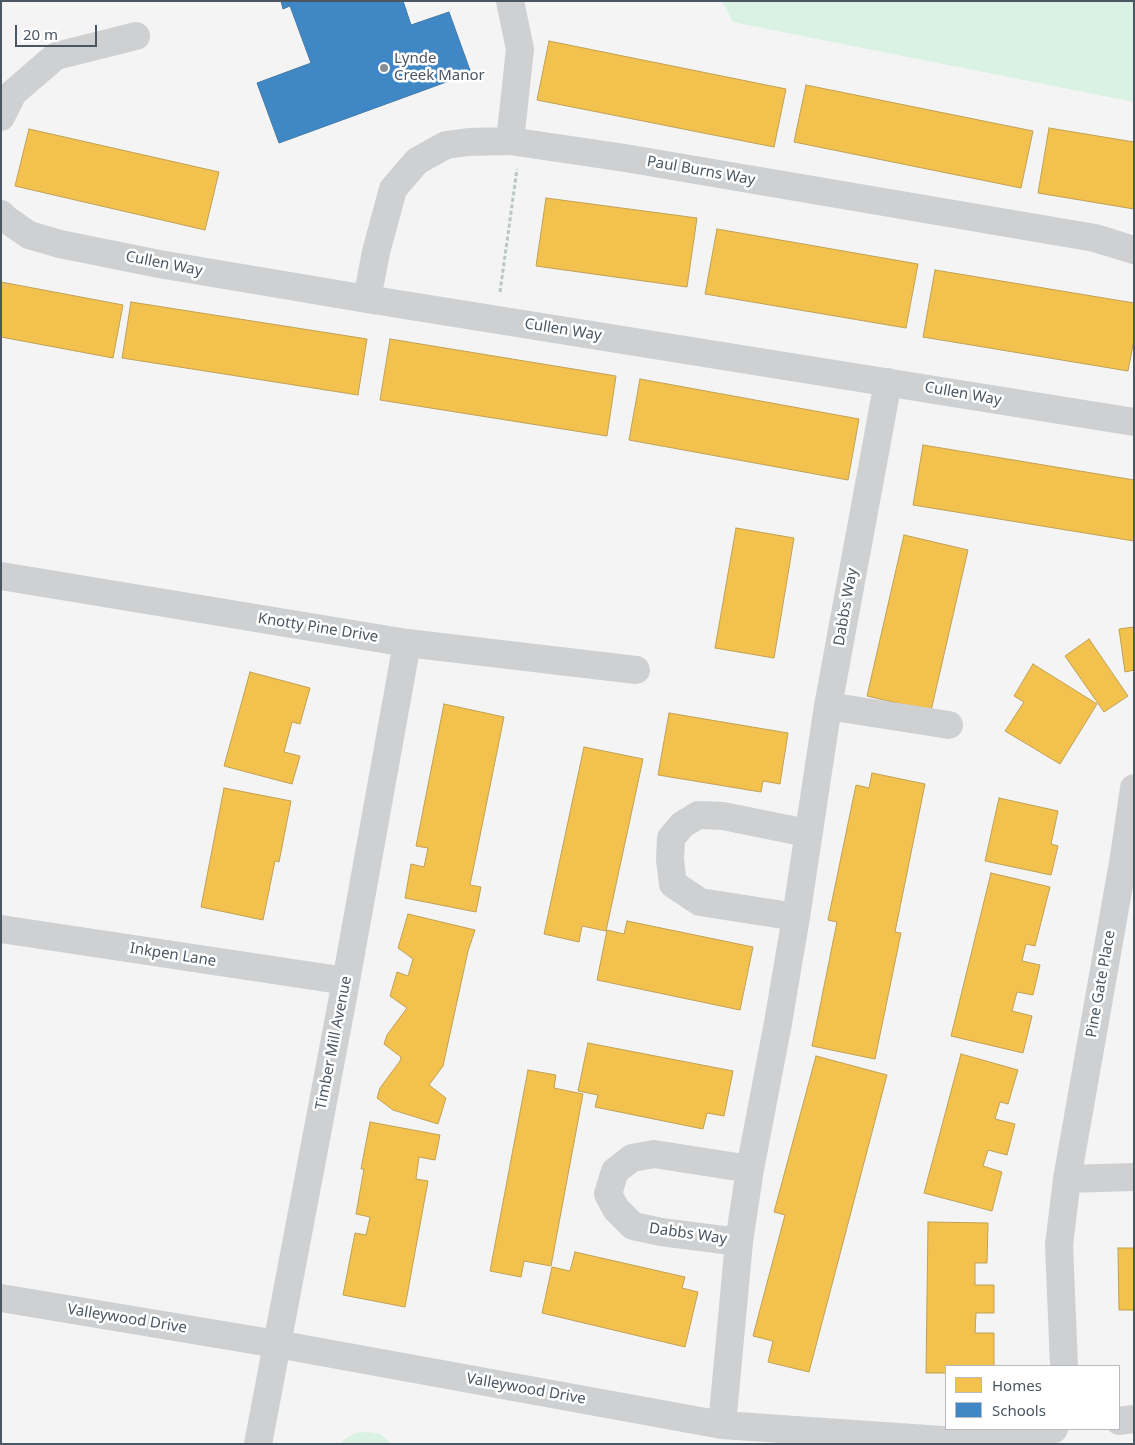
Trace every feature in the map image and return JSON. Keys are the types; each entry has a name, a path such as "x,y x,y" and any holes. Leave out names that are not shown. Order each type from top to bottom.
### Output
{"street":[{"path":"510,1 520,49 515,142"},
{"path":"1,117 13,93 56,56 136,36"},
{"name":"Paul Burns Way","path":"367,299 376,252 393,189 417,161 446,145 468,142 515,142 635,160 1095,238 1134,250"},
{"name":"Cullen Way","path":"1,214 6,220 29,235 60,244 158,264 1134,422"},
{"name":"Dabbs Way","path":"722,1425 738,1242 796,917 828,706 888,382"},
{"name":"Knotty Pine Drive","path":"1,576 407,643 636,670"},
{"name":"Timber Mill Avenue","path":"258,1444 346,981 407,643"},
{"path":"828,706 949,725"},
{"name":"Pine Gate Place","path":"1064,1365 1059,1245 1067,1179 1124,857 1134,788"},
{"path":"796,917 700,902 673,884 670,860 671,838 682,825 698,815 723,816 808,833"},
{"name":"Inkpen Lane","path":"1,929 346,981"},
{"name":"Dabbs Way","path":"738,1242 661,1232 633,1226 616,1209 608,1194 614,1171 632,1158 654,1154 750,1169"},
{"path":"1067,1179 1134,1177"},
{"name":"Valleywood Drive","path":"1,1298 277,1344 722,1425 971,1442 1048,1430"},
{"path":"1120,1421 1134,1420"}],"path":[{"path":"496,320 515,142"}],"green space":[{"path":"722,1 1134,1 1134,102 733,22"},
{"path":"356,1433 380,1434 392,1444 340,1444 346,1438"}],"building: Homes":[{"path":"549,41 786,89 774,147 537,100"},
{"path":"806,85 1033,131 1021,188 794,142"},
{"path":"1049,128 1134,142 1134,209 1038,193"},
{"path":"29,129 219,172 205,230 15,186"},
{"path":"546,198 697,218 687,287 536,266"},
{"path":"717,229 918,264 906,328 705,294"},
{"path":"935,270 1134,303 1134,340 1128,371 923,337"},
{"path":"1,282 123,305 113,358 1,337"},
{"path":"131,302 367,339 358,395 122,358"},
{"path":"390,339 616,376 607,436 380,400"},
{"path":"640,379 859,419 848,480 629,440"},
{"path":"923,445 1134,480 1134,541 913,505"},
{"path":"736,528 794,538 774,658 715,648"},
{"path":"904,535 968,550 931,711 867,696"},
{"path":"1134,627 1134,670 1125,672 1119,629"},
{"path":"1089,639 1128,696 1104,712 1065,656"},
{"path":"1033,664 1097,704 1060,764 1005,731 1024,702 1014,696"},
{"path":"250,672 310,688 300,724 292,722 284,752 300,756 292,784 224,766"},
{"path":"444,704 504,717 470,885 481,887 476,912 405,898 411,864 424,867 428,848 416,846"},
{"path":"669,713 788,733 780,784 763,781 761,792 658,775"},
{"path":"584,747 643,759 606,931 582,926 579,942 544,934"},
{"path":"872,773 925,784 895,932 901,933 875,1059 812,1046 837,922 828,920 856,785 869,788"},
{"path":"224,788 291,801 279,862 275,861 263,920 201,907"},
{"path":"999,798 1058,811 1051,844 1058,846 1051,875 985,861"},
{"path":"991,873 1050,887 1035,946 1026,944 1022,961 1040,965 1033,995 1017,992 1012,1011 1032,1016 1023,1053 951,1036"},
{"path":"408,914 475,930 468,951 443,1066 429,1085 446,1098 438,1124 393,1110 377,1098 380,1088 401,1057 384,1044 387,1035 407,1008 390,996 397,972 408,976 413,959 398,948"},
{"path":"627,921 753,947 740,1010 597,980 607,930 624,934"},
{"path":"588,1043 733,1071 724,1116 707,1113 703,1129 595,1107 598,1095 578,1091"},
{"path":"961,1054 1018,1070 1008,1104 1000,1102 995,1119 1015,1124 1007,1155 988,1150 983,1166 1002,1172 992,1211 924,1193"},
{"path":"816,1056 887,1075 809,1372 768,1362 773,1341 753,1336 785,1215 774,1212"},
{"path":"528,1070 556,1075 554,1088 583,1094 551,1266 524,1261 521,1277 490,1271"},
{"path":"370,1122 440,1135 435,1160 419,1157 416,1179 428,1181 405,1307 343,1295 355,1233 366,1235 370,1217 356,1214 364,1169 361,1169"},
{"path":"928,1222 988,1223 987,1263 975,1263 975,1285 994,1285 994,1313 976,1313 975,1333 994,1333 994,1365 945,1365 945,1373 926,1373"},
{"path":"1118,1248 1134,1248 1134,1310 1119,1310"},
{"path":"575,1252 685,1277 682,1288 698,1292 685,1347 542,1313 552,1267 570,1271"}],"building: Schools":[{"name":"Lynde Creek Manor","path":"281,1 403,1 411,25 449,12 471,73 279,143 257,83 311,63 290,6 283,9"}],"place":[{"name":"Lynde Creek Manor","path":"384,68"}]}
